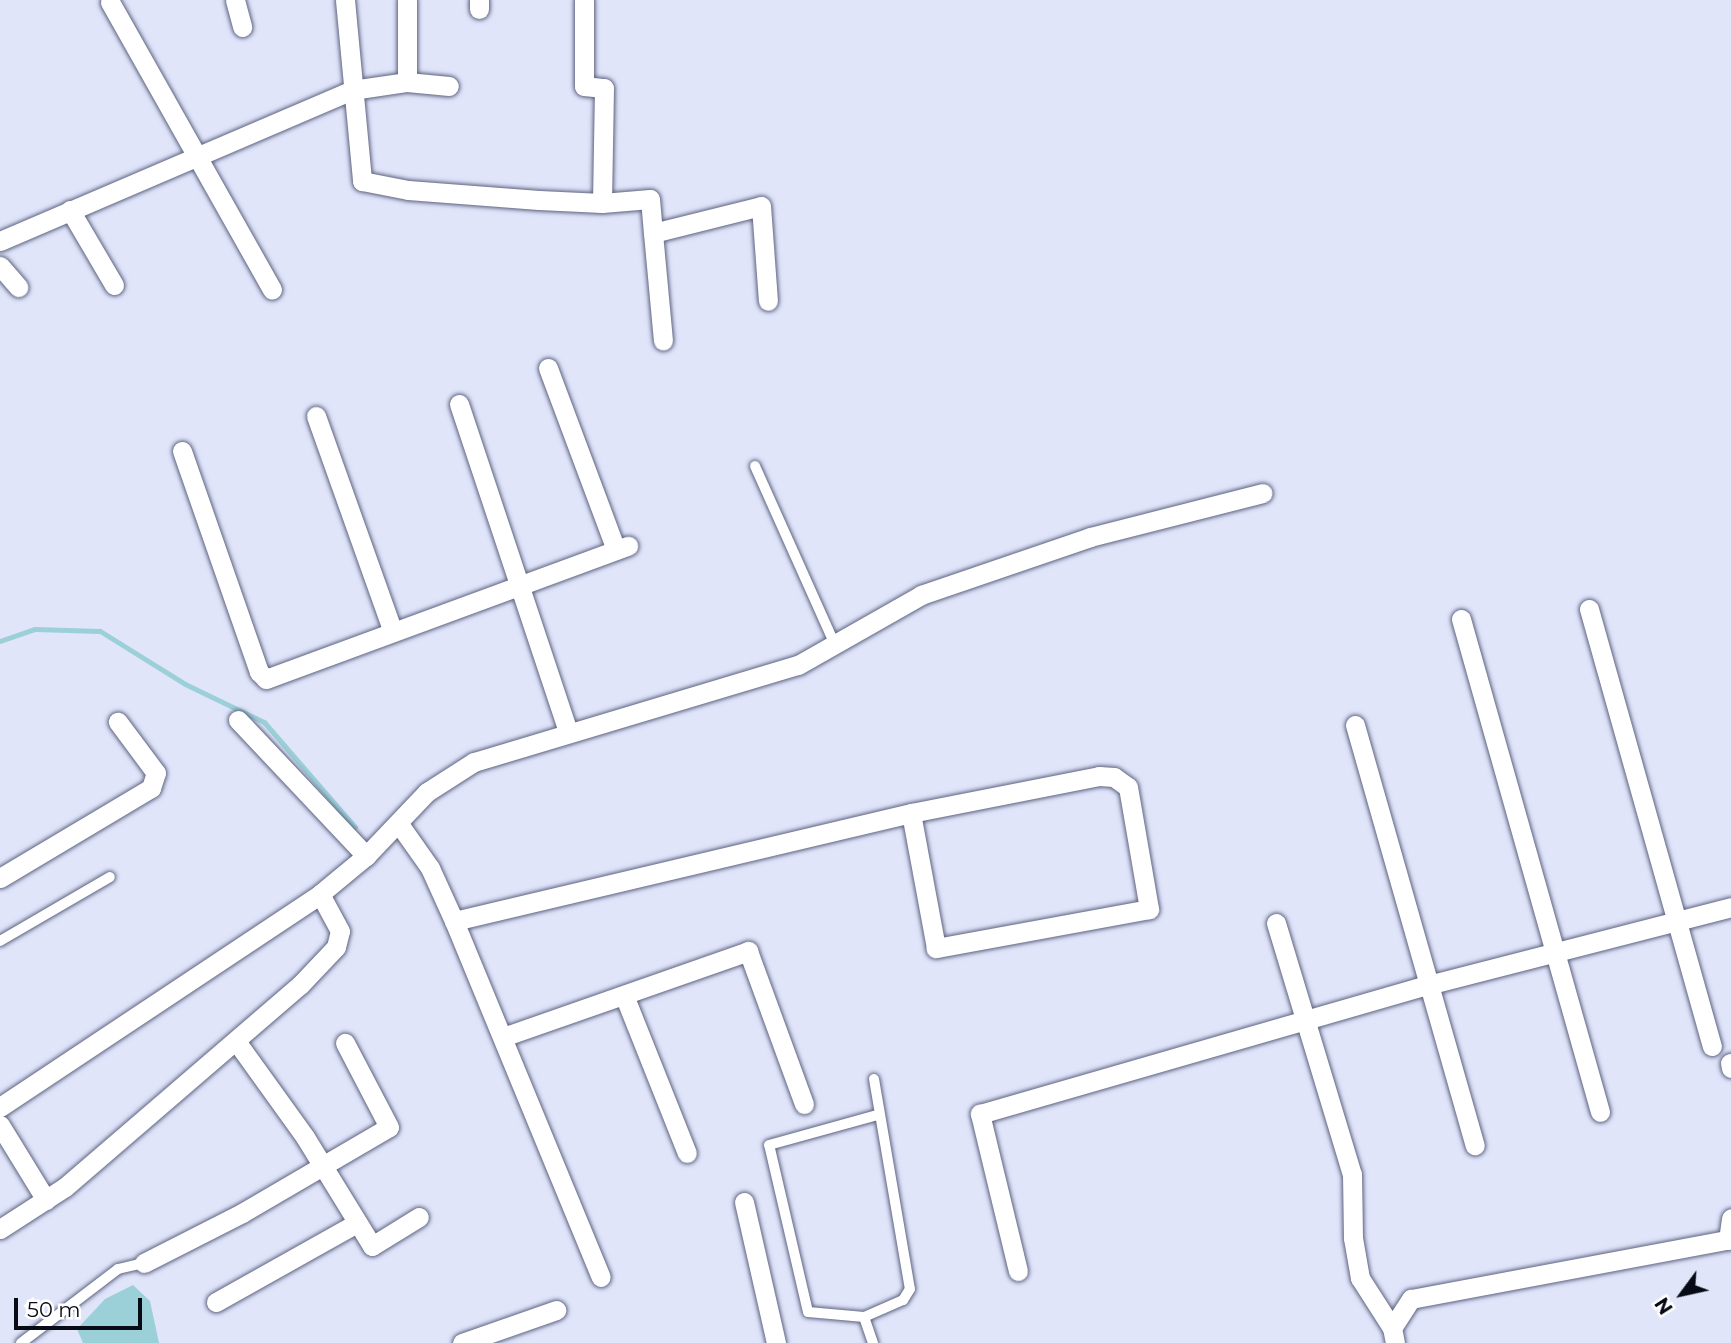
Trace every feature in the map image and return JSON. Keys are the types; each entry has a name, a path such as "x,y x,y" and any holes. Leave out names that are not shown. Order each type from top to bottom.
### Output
{"street":[{"path":"235,0 242,27"},
{"path":"345,0 362,181 408,190 602,203 650,199 663,341"},
{"path":"407,0 407,82"},
{"path":"584,0 584,86 604,88 602,203"},
{"path":"110,2 272,290"},
{"path":"0,241 352,90 407,82 449,86"},
{"path":"653,233 761,206 768,301"},
{"path":"69,210 114,285"},
{"path":"0,266 18,287"},
{"path":"182,451 259,672 266,679 392,630 622,548 548,368"},
{"path":"459,404 522,585 568,731"},
{"path":"316,416 392,630"},
{"path":"0,1107 320,894 366,856 427,792 474,762 568,731 798,665 836,647 921,595 1090,537 1262,493"},
{"path":"1589,610 1679,920 1712,1046"},
{"path":"1461,619 1552,953 1600,1112"},
{"path":"237,720 366,856"},
{"path":"0,878 151,788 156,773 118,722"},
{"path":"1355,725 1475,1144"},
{"path":"454,921 911,813 1114,777 1128,786 1149,909 936,948 911,813"},
{"path":"399,824 430,868 454,921 601,1277"},
{"path":"0,1229 46,1200 236,1041 335,947 341,931 320,894"},
{"path":"1017,1271 980,1114 1428,985 1731,906"},
{"path":"1276,923 1303,1021 1352,1174 1353,1237 1360,1278 1394,1335"},
{"path":"503,1037 748,951 804,1104"},
{"path":"624,995 687,1153"},
{"path":"236,1041 306,1137 320,1166 372,1246 419,1217"},
{"path":"145,1263 389,1127 345,1043"},
{"path":"0,1125 46,1200"},
{"path":"744,1202 776,1343"},
{"path":"1394,1335 1411,1299 1729,1240 1731,1218"},
{"path":"216,1302 357,1223"},
{"path":"462,1343 556,1310"}],"lane":[{"path":"755,466 836,647"},
{"path":"0,942 110,877"},
{"path":"874,1079 877,1115 910,1289 903,1300 864,1317 808,1312 767,1153 769,1145 779,1139 877,1115"},
{"path":"21,1343 118,1269 145,1263"},
{"path":"864,1317 873,1343"}],"shaded area":[{"path":"133,1285 150,1301 159,1343 83,1343 77,1329 105,1299"}],"waterway":[{"path":"0,641 35,629 100,631 185,684 264,722 355,827"}]}
